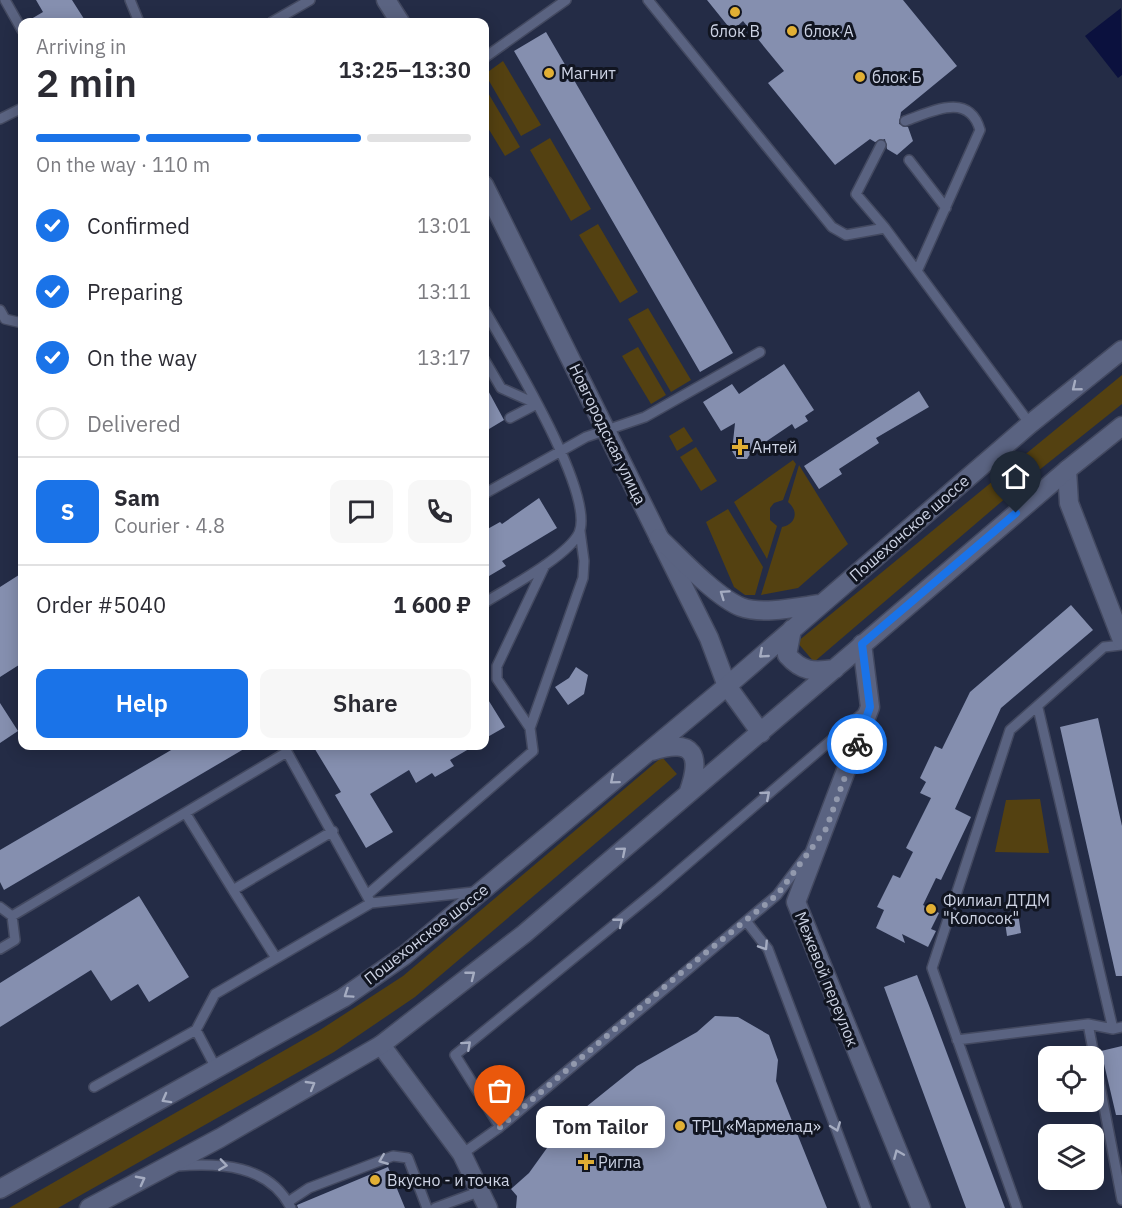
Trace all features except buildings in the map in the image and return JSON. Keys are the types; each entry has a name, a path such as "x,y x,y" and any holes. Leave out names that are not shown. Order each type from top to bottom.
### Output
{"main road":[{"path":"386,0 397,18"},
{"name":"Новгородская улица","path":"489,195 709,638 727,686"},
{"name":"Пошехонское шоссе","path":"0,1190 343,998 405,955 727,686 1030,424 1122,350"},
{"path":"89,1208 381,1045 524,934 688,796 862,644 1122,426"},
{"path":"1067,470 1069,503 1121,630"},
{"path":"659,538 711,586 741,607 777,610 820,604"},
{"path":"792,629 787,655 798,668 813,672 835,669"},
{"name":"Межевой переулок","path":"862,644 870,707 826,829 796,902 921,1208"},
{"path":"727,686 761,733"},
{"path":"645,754 672,745 687,748 694,757 696,772 688,796"},
{"path":"381,1045 462,1154 488,1208"}],"lane":[{"path":"4,0 18,23"},
{"path":"130,0 137,18"},
{"path":"279,18 310,0"},
{"path":"489,54 566,0"},
{"path":"648,0 832,227 846,235 885,228"},
{"path":"905,122 947,107 965,109 976,118 980,130 918,269"},
{"path":"0,119 18,110"},
{"path":"881,145 856,194 918,269 1030,424"},
{"path":"909,160 946,208"},
{"path":"0,310 5,319 18,321"},
{"path":"489,318 562,451 581,519 583,578 530,728"},
{"path":"489,491 607,429 645,417 760,352"},
{"path":"489,368 501,388 537,404"},
{"path":"510,418 537,404"},
{"path":"489,600 545,565 574,541 580,531"},
{"path":"94,1088 196,1030 215,994 369,899 533,751 530,728 497,679 497,666 545,565"},
{"path":"1017,1208 932,968 1010,730 1038,708 1104,647 1122,645"},
{"path":"500,1127 455,1055 649,896 870,707"},
{"path":"957,1040 1088,1024 1118,1028 1038,708"},
{"path":"12,916 186,814 286,752 333,831 369,899"},
{"path":"186,814 276,958"},
{"path":"462,1154 500,1127 777,895 826,829"},
{"path":"233,890 333,831"},
{"path":"369,899 480,892"},
{"path":"0,907 12,916 15,940 0,949"},
{"path":"746,921 768,949 866,1208"},
{"path":"1088,1024 1122,1200"},
{"path":"196,1030 217,1070"},
{"path":"165,1167 208,1163 238,1167 256,1174 275,1186 290,1205 309,1188 393,1156 401,1156 408,1158 427,1208"},
{"path":"435,1208 481,1191"}],"shaded area":[{"path":"1121,8 1122,75 1118,78 1085,36"},
{"path":"503,61 541,125 521,136 489,81 489,71"},
{"path":"489,94 520,147 505,156 489,130"},
{"path":"550,138 591,209 571,221 530,150"},
{"path":"598,224 638,292 620,303 579,235"},
{"path":"648,308 691,380 671,392 628,319"},
{"path":"638,347 666,395 651,404 622,356"},
{"path":"1122,375 1122,404 1028,479 814,662 797,642"},
{"path":"684,427 693,441 677,451 669,436"},
{"path":"696,447 717,481 701,491 680,457"},
{"path":"793,460 796,464 783,500 774,503 770,508 770,520 777,526 767,559 734,502"},
{"path":"799,465 848,544 798,588 761,595 782,527 790,523 794,517 794,509 788,502"},
{"path":"728,509 763,567 755,595 745,595 734,587 706,522"},
{"path":"662,757 677,774 415,997 334,1052 58,1208 9,1208 320,1030 403,976"},
{"path":"1040,799 1049,853 995,852 1006,800"}],"way so far":[{"path":"500,1127 585,1057 676,977 777,895 826,829 857,744"}],"place":[{"name":"блок В","path":"735,12"},
{"name":"блок А","path":"792,31"},
{"name":"Магнит","path":"549,73"},
{"name":"блок Б","path":"860,77"},
{"name":"Антей","path":"740,447"},
{"name":"Филиал ДТДМ \"Колосок\"","path":"931,909"},
{"name":"ТРЦ «Мармелад»","path":"680,1126"},
{"name":"Tom Tailor","path":"500,1127"},
{"name":"Ригла","path":"586,1162"},
{"name":"Вкусно - и точка","path":"375,1180"}],"route":[{"path":"857,744 870,707 862,644 1016,513"}]}
